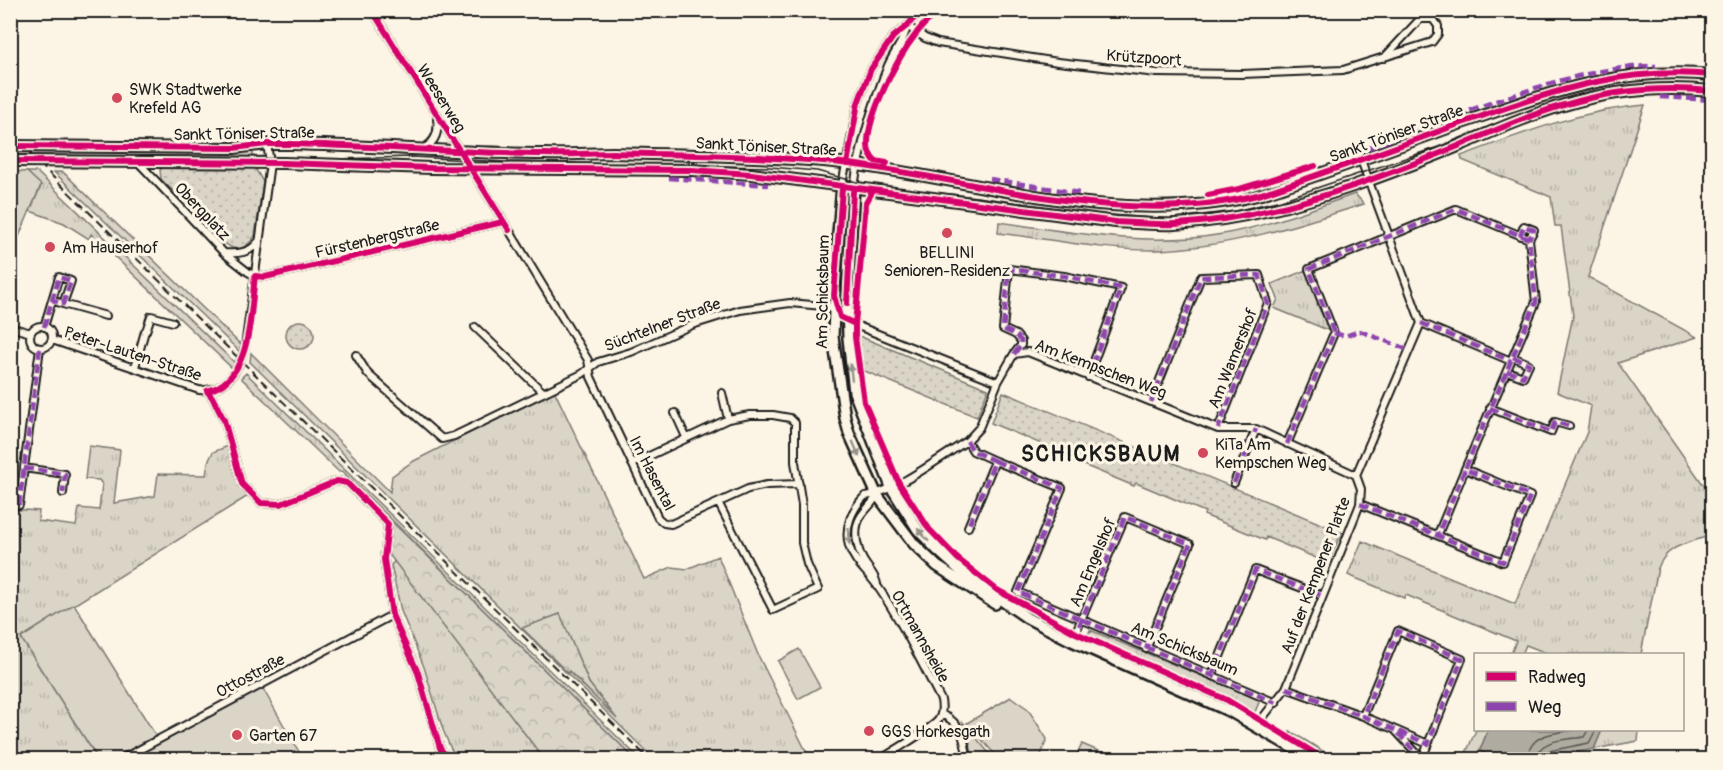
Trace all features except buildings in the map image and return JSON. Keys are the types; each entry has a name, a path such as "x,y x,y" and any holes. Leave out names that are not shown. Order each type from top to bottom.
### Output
{"main road":[{"name":"Sankt Töniser Straße","path":"10,146 234,148 267,144 545,154 612,153 773,157 857,165 1120,207 1152,208 1195,206 1261,195 1536,97 1578,85 1623,76 1713,75"},
{"name":"Sankt Töniser Straße","path":"10,161 692,170 751,174 842,185 1116,222 1173,224 1221,219 1281,208 1368,180 1565,104 1637,90 1713,91"},
{"name":"Am Schicksbaum","path":"842,185 832,337 845,418 856,451 877,495 902,530 937,566 1014,616 1048,629"},
{"name":"Am Schicksbaum","path":"854,187 848,262 848,322 854,392 891,487 918,530 950,562 989,592 1048,629 1231,712 1313,759"}],"street":[{"name":"Weeserweg","path":"372,10 588,360 589,369"},
{"path":"846,164 858,103 869,74 893,37 921,10"},
{"name":"Krützpoort","path":"907,26 925,38 938,43 1058,63 1157,73 1242,74 1342,70 1384,58 1432,42 1438,34 1438,26 1433,19 1420,18 1384,58"},
{"path":"854,187 857,165 876,95 907,26"},
{"name":"Weeserweg","path":"423,149 433,142 437,135 436,116"},
{"path":"255,276 270,163 267,144"},
{"path":"1356,475 1421,323 1361,160"},
{"name":"Obergplatz","path":"138,162 224,253 255,276"},
{"name":"Sankt Töniser Straße","path":"842,185 846,164"},
{"path":"1287,444 1334,333 1309,269 1456,209 1529,239"},
{"name":"Fürstenbergstraße","path":"255,276 265,277 504,222"},
{"path":"1438,534 1536,302 1529,239 1534,230 1524,226 1520,236"},
{"name":"Obergplatz","path":"224,253 235,254 251,250 260,237"},
{"path":"1014,354 1021,345 1021,341 1016,335 1003,329 1009,269 1064,276 1121,288 1088,377"},
{"name":"Am Wamershof","path":"1151,402 1201,277 1259,275 1268,303 1218,429"},
{"name":"Peter-Lauten-Straße","path":"52,340 189,387 207,391 222,385 232,377 242,360 255,276"},
{"path":"44,327 59,277 71,280 63,304"},
{"path":"834,296 840,317 848,322 998,382"},
{"path":"52,300 106,316"},
{"name":"Süchtelner Straße","path":"356,355 368,374 442,439 454,436 589,369 598,362 632,352 692,325 740,310 790,303 834,307"},
{"path":"143,313 173,322"},
{"path":"135,367 151,316"},
{"path":"1421,323 1528,364 1523,377 1507,371"},
{"path":"10,327 31,333"},
{"name":"Peter-Lauten-Straße","path":"37,327 44,327 51,333 52,340 48,346 40,348 31,342 31,333 37,327"},
{"path":"475,327 543,392"},
{"name":"Peter-Lauten-Straße","path":"19,505 40,348"},
{"name":"Am Kempschen Weg","path":"967,441 979,428 998,382 1014,354 1028,352 1218,429 1256,429 1356,475"},
{"name":"Im Hasental","path":"589,369 658,518 664,523 671,524 748,489 767,484 799,484"},
{"name":"Peter-Lauten-Straße","path":"207,391 224,420 242,484 261,503 280,504 337,481 347,483 388,524 384,559 392,615 418,674 440,748 448,759"},
{"path":"722,393 728,418"},
{"path":"1490,408 1551,432 1555,422 1569,426"},
{"path":"675,413 686,437"},
{"path":"632,464 728,418 750,415 790,418 795,423 795,462 802,505 802,543 807,564 818,589 773,610 719,504"},
{"path":"1234,483 1256,429"},
{"path":"877,585 849,548 848,527 857,504 865,496 877,495 967,441 973,451 995,461 968,527"},
{"name":"Am Schicksbaum","path":"995,461 1062,488 1018,592 1146,649 1276,702"},
{"path":"24,468 65,474 63,493"},
{"path":"1360,504 1503,562 1530,496 1465,469"},
{"name":"Auf der Kempener Platte","path":"1257,725 1286,688 1360,504 1361,489 1356,475"},
{"path":"877,495 872,506 861,515 857,528 861,555 875,576 877,585"},
{"name":"Am Engelshof","path":"1082,621 1125,517 1190,544 1146,649"},
{"path":"1212,676 1255,570 1323,596"},
{"name":"Ortmannsheide","path":"877,585 941,700 941,714"},
{"name":"Ottostraße","path":"120,759 392,615"},
{"path":"1072,641 1082,621"},
{"path":"1363,716 1398,631 1462,659 1422,759 1394,729"},
{"path":"1286,688 1363,716 1428,744"},
{"path":"880,759 932,727 941,714 956,722 960,727 968,759"}],"green space":[{"path":"1645,105 1588,277 1697,337 1618,363 1712,497 1712,534 1680,545 1662,560 1658,568 1641,653 1546,653 1526,645 1522,653 1511,653 1516,641 1406,595 1404,598 1348,575 1362,541 1515,604 1587,432 1591,406 1557,392 1573,316 1561,226 1555,226 1551,197 1462,160 1461,156 1574,118"},
{"path":"11,150 253,152 253,160 11,159"},
{"path":"166,166 255,168 263,182 255,236 247,245 239,249 224,243 199,214 161,179 160,170"},
{"path":"11,171 27,172 41,185 11,255"},
{"path":"27,172 37,172 236,364 233,369 91,234 89,239 64,223 30,211 41,186"},
{"path":"54,172 63,172 241,345 240,352"},
{"path":"1355,194 1364,204 1262,234 1185,248 1118,249 998,233 999,222 1111,237 1195,238 1223,234 1290,217"},
{"path":"1306,270 1319,303 1317,304 1330,331 1274,308 1278,299 1272,284"},
{"path":"300,321 310,325 314,335 310,345 300,349 290,345 286,335 290,325"},
{"path":"859,336 988,389 977,417 862,370"},
{"path":"251,353 390,492 392,476 412,462 554,390 644,579 672,567 687,569 718,556 759,657 810,759 654,759 250,362","holes":["560,614 589,683 613,714 523,628"]},
{"path":"246,373 640,759 635,759 342,471 339,472 241,378"},
{"path":"1003,392 1343,533 1342,537 1340,536 1328,563 1266,537 1265,540 1204,515 1205,512 1136,483 1134,486 1074,461 1075,458 991,423"},
{"path":"89,446 120,450 114,503 155,496 158,474 206,475 208,462 213,452 228,446 236,477 248,496 21,638 98,759 21,759 11,744 10,509 39,511 38,521 76,526 79,508 99,510 102,484 99,480 85,479"},
{"path":"392,522 635,759 544,759 388,553"},
{"path":"395,561 544,759 459,759 451,749 424,667 401,611 391,565"},
{"path":"74,604 156,736 112,759 98,759 21,638"},
{"path":"560,614 589,683 617,719 522,628"},
{"path":"1090,630 1260,700 1255,712 1088,635"},
{"path":"799,649 820,687 798,699 778,661"},
{"path":"262,687 303,759 129,760"},
{"path":"1011,697 1028,709 1047,739 1041,755 1050,759 999,759 967,723"},
{"path":"962,721 994,759 973,759"},
{"path":"1290,731 1334,758 1342,759 1320,759 1288,739"},
{"path":"1476,731 1488,731 1480,750 1492,759 1474,759 1466,753"},
{"path":"1602,731 1639,731 1638,741 1594,749"},
{"path":"1082,744 1117,759 1075,759"}],"water":[{"path":"1488,731 1602,731 1594,749 1535,760 1492,759 1480,750"}],"tram line":[{"path":"10,155 335,159 412,157 506,162 770,167 817,171 860,183 910,190 1097,214 1167,219 1235,211 1281,200 1438,147 1533,109 1587,93 1648,84 1712,85"}],"railway":[{"path":"10,135 650,760"}],"marked path":[{"path":"1369,148 1466,111 1556,82 1596,72 1656,66"},
{"path":"1660,97 1712,100"},
{"path":"669,178 768,185"},
{"path":"990,179 1079,193"},
{"path":"1287,444 1334,333 1309,269 1456,209 1529,239 1536,302 1465,469"},
{"path":"1520,236 1524,226 1534,230 1529,239"},
{"path":"1014,354 1021,345 1021,341 1016,335 1003,329 1009,269 1064,276 1121,288 1088,377"},
{"path":"1151,402 1201,277 1259,275 1268,303 1218,429"},
{"path":"44,327 59,277 71,281 63,304 52,300"},
{"path":"1421,323 1511,361"},
{"path":"1334,333 1345,336 1360,331 1409,350"},
{"path":"19,505 40,348"},
{"path":"1507,371 1523,377 1529,364 1513,357"},
{"path":"1490,408 1551,432 1555,422 1569,426"},
{"path":"1234,483 1256,429"},
{"path":"967,441 973,451 995,461 968,527"},
{"path":"995,461 1062,488 1018,592 1276,703"},
{"path":"24,468 65,474 63,493"},
{"path":"1360,504 1503,562 1530,496 1465,469 1438,534"},
{"path":"1079,626 1125,517 1190,544 1146,649"},
{"path":"1212,676 1255,570 1323,596"},
{"path":"1286,688 1363,716 1428,744 1462,659 1398,631 1363,716"},
{"path":"1398,733 1423,760"}],"cycle path":[{"path":"372,10 509,230"},
{"path":"847,164 858,103 871,69 893,37 921,10"},
{"path":"887,163 875,161 869,152 869,133 878,103 909,44 918,31 939,10"},
{"path":"10,146 234,148 290,144 513,153 614,153 772,158 824,161 878,168 1043,197 1097,204 1152,207 1207,204 1261,194 1491,113 1583,85 1645,75 1677,73 1712,75"},
{"path":"10,161 692,170 751,174 1116,222 1175,224 1244,216 1312,199 1450,150 1538,113 1582,100 1638,90 1712,91"},
{"path":"1208,195 1239,189 1315,166"},
{"path":"842,188 834,296 840,317 855,324"},
{"path":"847,303 853,192"},
{"path":"871,194 866,203 855,324 864,402 899,483 929,529 958,559 997,590 1076,633 1227,700 1326,760"},
{"path":"448,760 440,748 418,673 392,615 384,559 388,524 347,483 337,481 281,504 261,503 242,484 224,420 207,391 222,385 233,374 241,360 246,344 255,276 265,277 503,222"}],"place":[{"name":"SWK Stadtwerke Krefeld AG","path":"117,98"},
{"name":"BELLINI Senioren-Residenz","path":"947,233"},
{"name":"Am Hauserhof","path":"50,247"},
{"name":"KiTa Am Kempschen Weg","path":"1203,453"},
{"name":"GGS Horkesgath","path":"869,731"},
{"name":"Garten 67","path":"237,735"}],"district":[{"name":"SCHICKSBAUM","path":"1101,453"}]}
